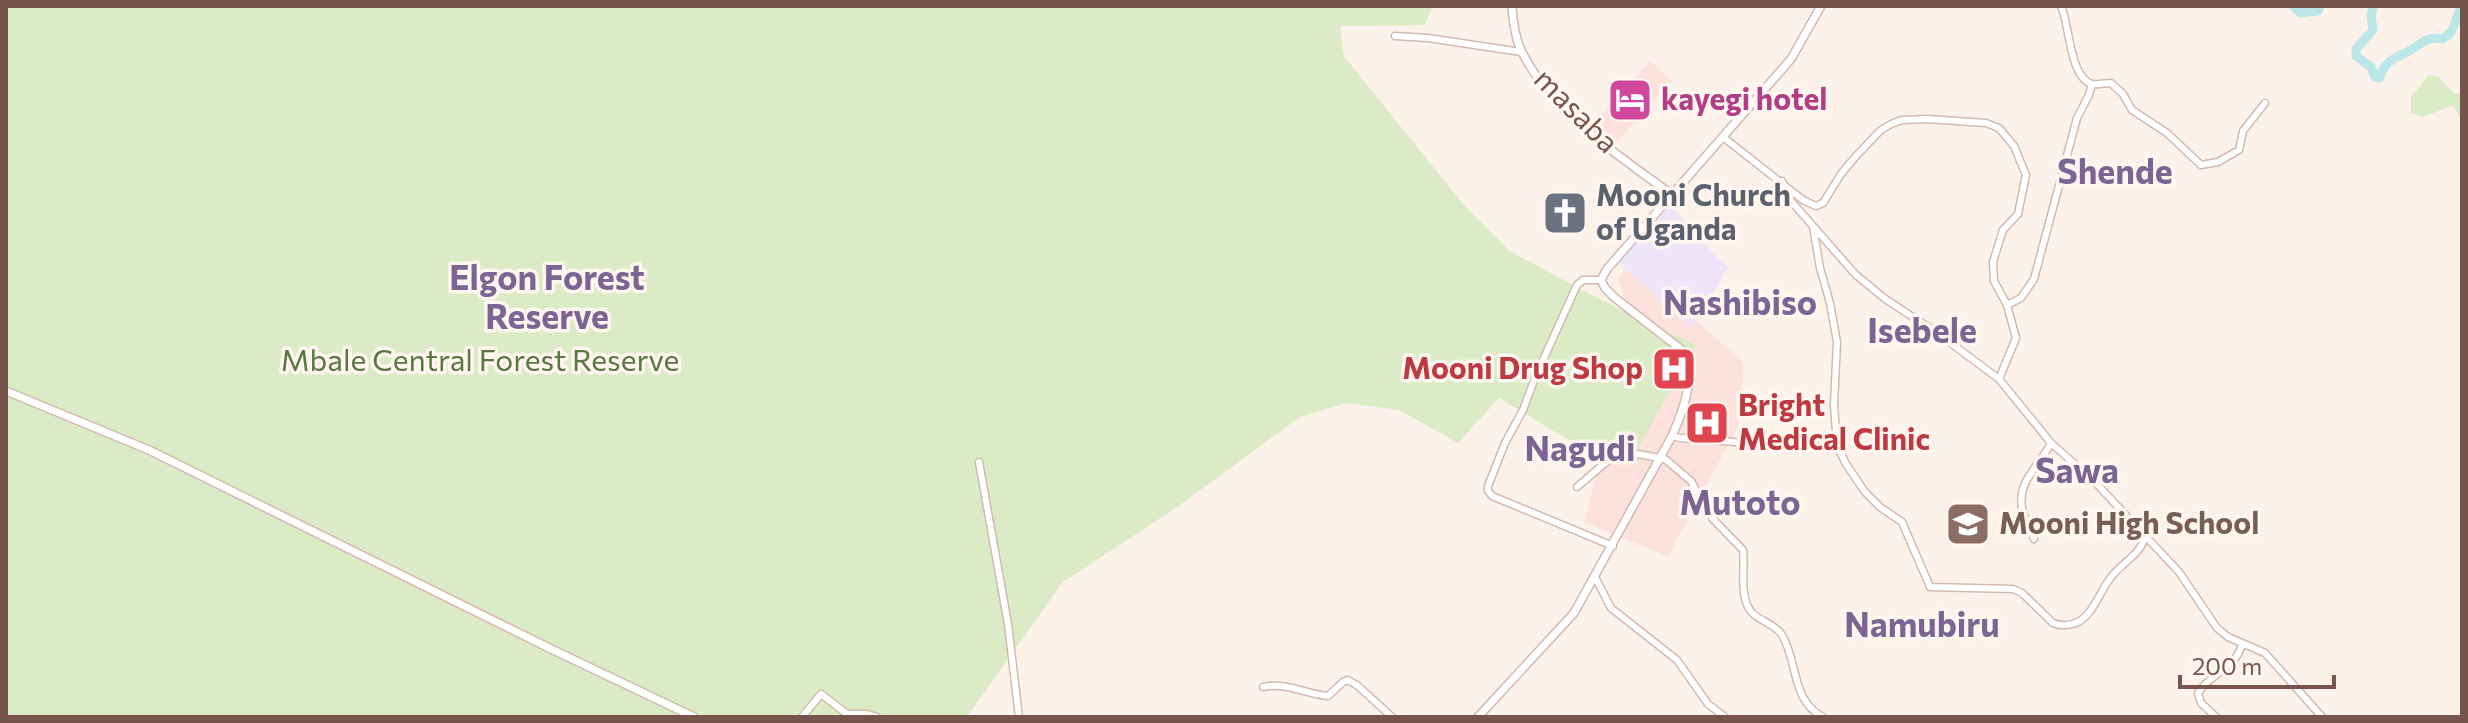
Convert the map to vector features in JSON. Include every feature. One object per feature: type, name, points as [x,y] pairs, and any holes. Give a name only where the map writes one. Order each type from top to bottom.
[{"type":"street","name":"masaba","points":[[1512,6],[1521,52],[1550,93],[1611,149],[1671,194]]},
{"type":"street","points":[[2061,6],[2077,70],[2083,78],[2092,84],[2111,83],[2123,94],[2132,110],[2167,133],[2197,163],[2204,166],[2218,162],[2239,150],[2243,131],[2265,103]]},
{"type":"street","points":[[1601,280],[1671,194],[1795,54],[1819,7]]},
{"type":"street","points":[[1395,36],[1521,52]]},
{"type":"street","points":[[2007,305],[2021,298],[2034,279],[2077,118],[2092,84]]},
{"type":"street","points":[[1723,137],[1809,204],[1816,206],[1823,203],[1849,163],[1881,130],[1891,124],[1902,120],[1927,119],[1986,123],[1999,128],[2014,146],[2026,175],[2018,214],[2003,230],[1993,262],[1994,281],[2007,305],[2016,338],[1999,379]]},
{"type":"street","points":[[1782,181],[1791,201],[1859,278],[1999,379],[2051,443],[2094,481],[2186,581],[2217,628],[2242,644],[2265,653],[2322,717]]},
{"type":"street","points":[[1813,225],[1837,342],[1834,405],[1837,445],[1865,492],[1902,522],[1928,586],[2013,589],[2022,593],[2053,623],[2075,623],[2083,618],[2112,575],[2138,552],[2145,537]]},
{"type":"street","points":[[1601,280],[1583,280],[1577,285],[1548,346],[1523,410],[1505,443],[1488,491],[1492,496],[1613,546]]},
{"type":"street","points":[[1478,717],[1551,636],[1569,621],[1672,436],[1688,387],[1690,366],[1687,354],[1615,298],[1601,280]]},
{"type":"street","points":[[6,391],[149,450],[694,717]]},
{"type":"street","points":[[1672,436],[1688,440],[1802,448],[1837,445]]},
{"type":"street","points":[[2034,539],[2022,507],[2022,492],[2025,482],[2044,459],[2051,443]]},
{"type":"street","points":[[1577,487],[1618,454],[1629,452],[1669,461],[1686,476],[1712,518],[1743,550],[1748,606],[1783,636],[1802,695],[1813,711],[1823,717]]},
{"type":"street","points":[[979,462],[1008,624],[1019,717]]},
{"type":"street","points":[[1595,577],[1611,608],[1677,660],[1708,704],[1725,717]]},
{"type":"street","points":[[2216,717],[2201,703],[2198,693],[2202,686],[2236,659],[2242,644]]},
{"type":"street","points":[[1263,687],[1275,684],[1328,696],[1348,680],[1392,717]]},
{"type":"street","points":[[802,717],[821,694],[847,714],[877,717]]},
{"type":"shaded area","name":"kayegi hotel","points":[[1650,61],[1672,81],[1613,146],[1591,126]]},
{"type":"shaded area","points":[[1671,204],[1699,239],[1728,267],[1691,327],[1619,262]]},
{"type":"shaded area","points":[[1630,262],[1744,363],[1739,425],[1668,556],[1585,523],[1608,423],[1636,331],[1618,278]]},
{"type":"green space","name":"Mbale Central Forest Reserve","points":[[6,6],[1433,6],[1425,25],[1340,26],[1344,56],[1463,204],[1510,251],[1589,294],[1696,345],[1630,463],[1572,442],[1499,398],[1458,443],[1399,410],[1346,403],[1300,417],[1177,507],[1062,583],[967,717],[6,717]]},
{"type":"green space","points":[[2429,75],[2439,77],[2455,94],[2462,93],[2462,122],[2453,105],[2423,117],[2411,113],[2411,97]]},
{"type":"waterway","points":[[2293,6],[2301,13],[2318,11],[2320,6]]},
{"type":"waterway","points":[[2374,6],[2371,14],[2373,30],[2356,49],[2356,56],[2371,67],[2375,77],[2380,78],[2384,68],[2394,59],[2427,40],[2447,36],[2462,6]]},
{"type":"place","name":"kayegi hotel","points":[[1630,100]]},
{"type":"place","name":"Mooni Church of Uganda","points":[[1565,213]]},
{"type":"place","name":"Mooni Drug Shop","points":[[1674,369]]},
{"type":"place","name":"Bright Medical Clinic","points":[[1707,423]]},
{"type":"place","name":"Mooni High School","points":[[1968,524]]},
{"type":"district","name":"Shende","points":[[2115,172]]},
{"type":"district","name":"Elgon Forest Reserve","points":[[547,298]]},
{"type":"district","name":"Nashibiso","points":[[1740,303]]},
{"type":"district","name":"Isebele","points":[[1922,331]]},
{"type":"district","name":"Nagudi","points":[[1580,449]]},
{"type":"district","name":"Sawa","points":[[2077,471]]},
{"type":"district","name":"Mutoto","points":[[1740,503]]},
{"type":"district","name":"Namubiru","points":[[1922,625]]}]
